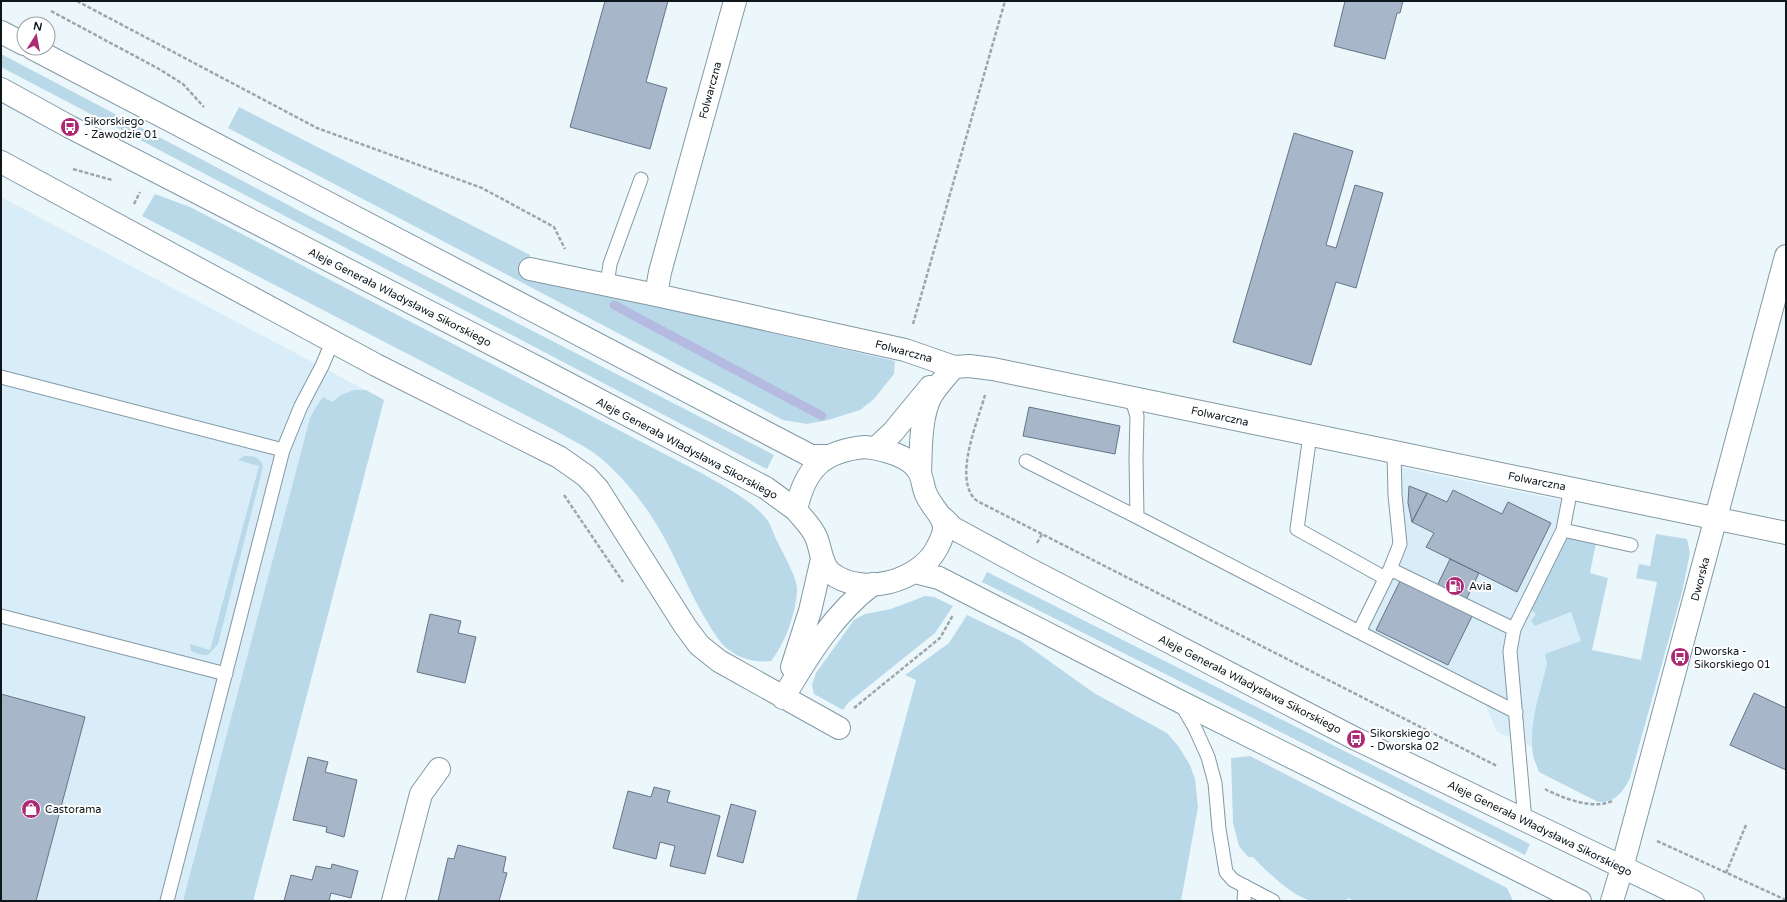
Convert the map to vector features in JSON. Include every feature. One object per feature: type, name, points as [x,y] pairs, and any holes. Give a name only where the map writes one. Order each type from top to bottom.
[{"type":"street","name":"Folwarczna","points":[[656,294],[662,265],[735,1]]},
{"type":"street","points":[[1,32],[16,40]]},
{"type":"street","points":[[47,56],[811,456],[828,456],[854,448],[876,448],[899,455],[909,461],[920,473]]},
{"type":"street","name":"Aleje Generała Władysława Sikorskiego","points":[[1,89],[70,127],[546,372],[752,481],[778,496],[796,510]]},
{"type":"street","points":[[1,162],[333,340],[376,365],[559,457],[586,476],[598,489],[685,626],[699,645],[719,661],[839,728]]},
{"type":"street","name":"Dworska","points":[[1612,901],[1638,812],[1786,256]]},
{"type":"street","name":"Folwarczna","points":[[530,269],[564,277],[656,294],[905,350],[954,366],[993,368],[1786,533]]},
{"type":"street","points":[[828,456],[808,475],[801,490],[796,510],[816,536],[822,559],[830,572],[844,580],[873,584],[889,582],[915,572],[930,559],[939,545],[944,529],[943,518],[934,510],[926,496],[920,473],[922,439],[927,408],[931,396],[954,366]]},
{"type":"street","points":[[876,448],[893,432],[936,380],[954,366]]},
{"type":"street","name":"Aleje Generała Władysława Sikorskiego","points":[[943,518],[953,528],[1025,567],[1356,739],[1693,901]]},
{"type":"street","points":[[783,698],[810,611],[822,559]]},
{"type":"street","points":[[915,572],[939,578],[1179,701],[1580,901]]},
{"type":"street","points":[[783,698],[816,645],[854,598],[873,584]]},
{"type":"street","points":[[393,901],[421,794],[439,769]]},
{"type":"lane","points":[[607,285],[610,264],[641,179]]},
{"type":"lane","points":[[168,901],[283,450],[301,406],[322,366],[333,340]]},
{"type":"lane","points":[[1,377],[283,450]]},
{"type":"lane","points":[[1131,397],[1137,416],[1137,517]]},
{"type":"lane","points":[[1310,435],[1297,529],[1388,573],[1514,629]]},
{"type":"lane","points":[[1359,632],[1388,573],[1400,544],[1395,495],[1394,452]]},
{"type":"lane","points":[[1026,461],[1516,712]]},
{"type":"lane","points":[[1526,821],[1510,651],[1514,629],[1563,530],[1571,488]]},
{"type":"lane","points":[[1563,530],[1631,545]]},
{"type":"lane","points":[[1,616],[226,674]]},
{"type":"lane","points":[[1179,701],[1195,728],[1208,757],[1215,783],[1219,829],[1226,872],[1233,880],[1273,901]]},
{"type":"lane","points":[[1244,886],[1244,901]]},
{"type":"path","points":[[77,1],[317,128],[482,188],[554,227],[567,253],[564,277]]},
{"type":"path","points":[[905,350],[1005,1]]},
{"type":"path","points":[[51,11],[159,69],[183,84],[210,110]]},
{"type":"path","points":[[66,166],[115,181]]},
{"type":"path","points":[[122,227],[142,188]]},
{"type":"path","points":[[993,368],[967,459],[966,472],[970,491],[974,498],[983,504],[1563,798],[1600,804],[1613,801],[1638,812],[1653,820],[1652,834],[1658,842],[1786,900]]},
{"type":"path","points":[[563,494],[626,586]]},
{"type":"path","points":[[1025,567],[1042,534]]},
{"type":"path","points":[[839,728],[857,704],[940,638],[965,592]]},
{"type":"path","points":[[1726,873],[1746,825]]},
{"type":"shaded area","points":[[1,54],[311,217],[774,455],[767,469],[1,67]]},
{"type":"shaded area","points":[[239,107],[530,255],[528,277],[895,361],[894,374],[874,399],[860,410],[828,420],[807,424],[783,420],[228,128]]},
{"type":"shaded area","points":[[155,194],[190,207],[705,475],[752,505],[765,517],[769,523],[792,571],[797,588],[795,607],[789,627],[781,646],[771,661],[746,659],[734,654],[724,646],[702,613],[670,548],[648,511],[623,480],[609,465],[594,453],[560,433],[142,216]]},
{"type":"shaded area","points":[[1,197],[384,400],[253,901],[1,901]]},
{"type":"shaded area","points":[[354,390],[366,390],[384,400],[253,901],[183,901],[310,418],[323,397],[332,402],[341,395]]},
{"type":"shaded area","points":[[244,456],[250,456],[258,459],[263,467],[218,644],[208,655],[202,655],[191,651],[190,644],[210,650],[259,466],[238,460]]},
{"type":"shaded area","points":[[1394,466],[1569,502],[1565,539],[1531,610],[1536,614],[1535,626],[1572,612],[1581,642],[1547,664],[1533,722],[1532,747],[1497,732],[1481,694],[1359,632],[1400,544]]},
{"type":"shaded area","points":[[1656,534],[1687,539],[1690,553],[1682,592],[1630,778],[1618,796],[1614,799],[1598,802],[1539,772],[1534,759],[1532,744],[1533,721],[1547,664],[1545,654],[1581,641],[1571,612],[1535,626],[1531,621],[1536,614],[1531,610],[1565,539],[1570,537],[1596,543],[1590,573],[1608,578],[1592,650],[1641,660],[1657,582],[1636,578],[1639,564],[1650,566]]},
{"type":"shaded area","points":[[987,572],[1530,844],[1525,855],[982,582]]},
{"type":"shaded area","points":[[925,596],[934,597],[953,606],[935,633],[849,702],[843,710],[814,694],[812,685],[816,673],[854,620],[865,614],[891,609]]},
{"type":"shaded area","points":[[967,615],[1021,641],[1094,693],[1167,733],[1179,747],[1190,765],[1195,779],[1198,807],[1181,901],[856,901],[916,680],[905,675],[949,643]]},
{"type":"shaded area","points":[[1250,756],[1507,888],[1513,901],[1354,901],[1348,898],[1346,901],[1312,901],[1297,895],[1272,876],[1253,857],[1248,857],[1239,846],[1233,823],[1231,758]]},
{"type":"building","points":[[605,1],[668,1],[646,82],[667,88],[650,149],[570,127]]},
{"type":"building","points":[[1345,1],[1403,1],[1400,13],[1397,13],[1385,59],[1334,46]]},
{"type":"building","points":[[1294,133],[1353,151],[1326,245],[1336,248],[1355,185],[1383,193],[1356,288],[1336,282],[1311,365],[1233,342]]},
{"type":"building","points":[[1029,407],[1120,426],[1115,454],[1023,436]]},
{"type":"building","points":[[1409,486],[1427,493],[1412,522],[1408,503]]},
{"type":"building","points":[[1453,490],[1502,514],[1508,502],[1551,523],[1517,592],[1426,547],[1434,533],[1412,522],[1427,493],[1447,502]]},
{"type":"building","points":[[1450,559],[1479,573],[1466,600],[1437,586]]},
{"type":"building","points":[[1405,571],[1477,606],[1448,665],[1376,630]]},
{"type":"building","points":[[430,614],[461,621],[458,633],[476,637],[465,683],[417,672]]},
{"type":"building","points":[[1754,693],[1786,708],[1786,770],[1730,745]]},
{"type":"building","name":"Castorama","points":[[1,694],[85,717],[36,901],[1,901]]},
{"type":"building","points":[[308,757],[328,762],[325,772],[357,780],[344,837],[326,832],[327,827],[293,820]]},
{"type":"building","points":[[654,787],[670,791],[667,802],[720,816],[705,874],[670,866],[675,846],[660,842],[656,859],[613,848],[628,791],[651,797]]},
{"type":"building","points":[[731,804],[756,811],[743,863],[717,856]]},
{"type":"building","points":[[458,845],[506,857],[503,872],[507,873],[499,901],[438,901],[448,858],[454,859]]},
{"type":"building","points":[[332,864],[358,871],[351,898],[331,893],[329,901],[284,901],[291,875],[312,880],[316,866],[331,869]]},
{"type":"waterway","points":[[614,305],[822,416]]},
{"type":"place","name":"Sikorskiego - Zawodzie 01","points":[[70,127]]},
{"type":"place","name":"Avia","points":[[1455,586]]},
{"type":"place","name":"Dworska - Sikorskiego 01","points":[[1680,657]]},
{"type":"place","name":"Sikorskiego - Dworska 02","points":[[1356,739]]},
{"type":"place","name":"Castorama","points":[[31,809]]}]
